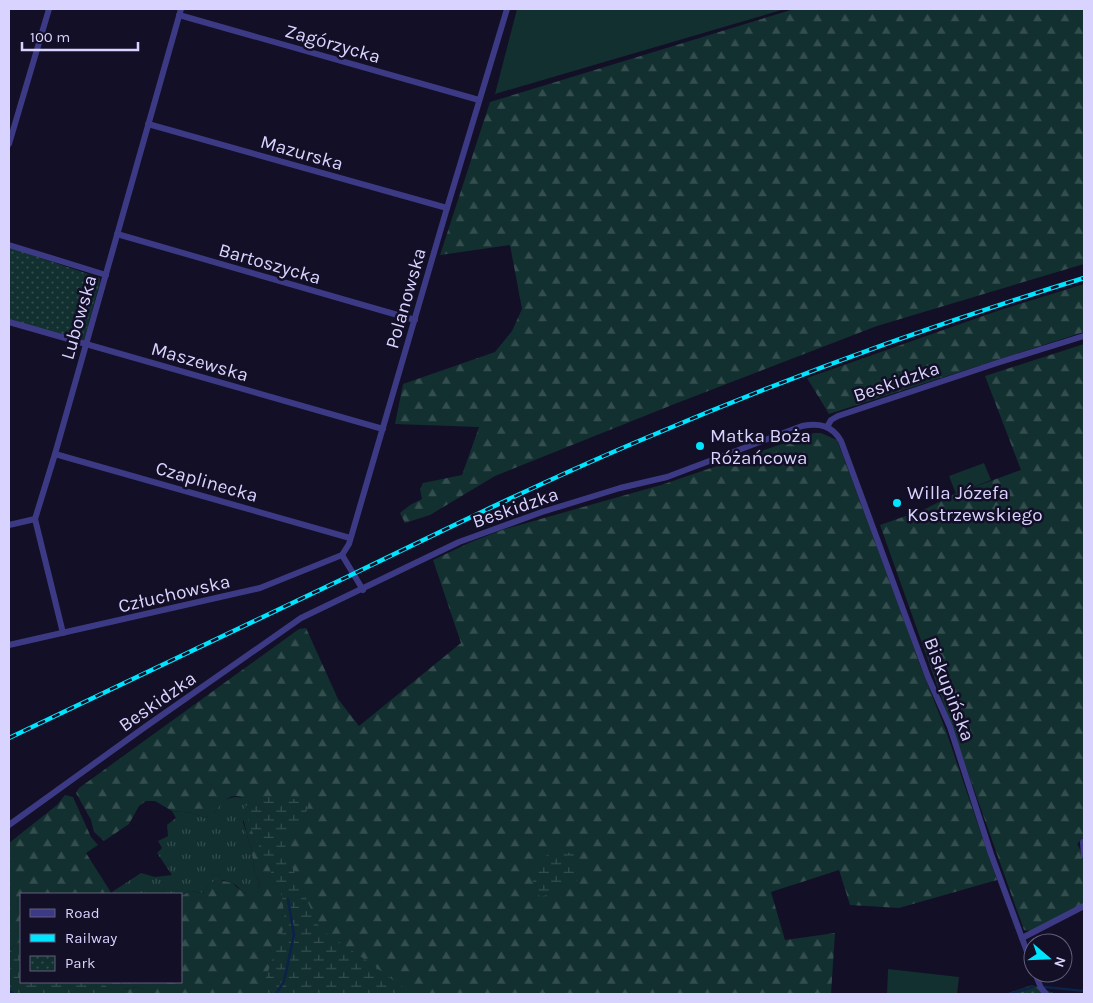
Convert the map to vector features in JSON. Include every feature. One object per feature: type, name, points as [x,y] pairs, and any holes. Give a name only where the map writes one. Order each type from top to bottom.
[{"type":"street","points":[[9,144],[49,9]]},
{"type":"street","name":"Polanowska","points":[[342,555],[350,538],[383,429],[507,9]]},
{"type":"street","name":"Zagórzycka","points":[[180,12],[479,100]]},
{"type":"street","name":"Lubowska","points":[[35,519],[180,12]]},
{"type":"street","name":"Mazurska","points":[[148,124],[447,208]]},
{"type":"street","name":"Bartoszycka","points":[[117,234],[414,320]]},
{"type":"street","points":[[9,245],[106,275]]},
{"type":"street","name":"Maszewska","points":[[9,322],[383,429]]},
{"type":"street","name":"Beskidzka","points":[[9,825],[293,623],[459,542],[519,520],[620,488],[667,477],[802,426],[816,424],[827,427],[831,420],[838,416],[996,363],[1084,336]]},
{"type":"street","name":"Biskupińska","points":[[827,427],[842,441],[928,677],[950,727],[991,854],[1022,938]]},
{"type":"street","name":"Czaplinecka","points":[[55,454],[350,538]]},
{"type":"street","points":[[9,525],[35,519],[63,633]]},
{"type":"street","points":[[342,555],[363,590]]},
{"type":"street","name":"Człuchowska","points":[[9,645],[260,588],[342,555]]},
{"type":"street","points":[[1083,842],[1084,855]]},
{"type":"street","points":[[1022,938],[1084,906]]},
{"type":"street","points":[[1039,983],[1046,994]]},
{"type":"green space","points":[[517,9],[785,9],[495,94]]},
{"type":"green space","points":[[794,9],[1084,9],[1084,264],[877,326],[495,476],[430,515],[405,523],[400,513],[422,499],[420,489],[423,483],[462,475],[479,427],[395,424],[403,384],[495,352],[512,331],[522,309],[510,245],[440,255],[490,102]]},
{"type":"green space","points":[[9,247],[100,278],[84,340],[70,338],[9,319]]},
{"type":"green space","points":[[1084,284],[1084,332],[829,414],[807,378],[1000,310]]},
{"type":"green space","points":[[1084,344],[1084,837],[1077,844],[1084,864],[1084,904],[1030,931],[1024,930],[880,525],[923,510],[955,494],[1021,470],[985,376]]},
{"type":"green space","points":[[814,433],[821,433],[837,440],[946,731],[997,880],[899,908],[850,905],[839,870],[771,892],[785,940],[835,933],[831,994],[111,994],[104,983],[120,983],[124,989],[138,987],[148,989],[148,983],[182,983],[182,896],[191,891],[203,893],[216,879],[232,883],[244,893],[258,889],[260,884],[255,874],[242,812],[249,802],[236,796],[231,797],[226,799],[210,817],[205,818],[193,813],[172,811],[155,801],[146,801],[139,806],[129,824],[104,841],[94,832],[91,820],[76,793],[79,788],[299,629],[306,628],[338,699],[359,726],[461,643],[433,560],[471,542],[505,529],[661,485]]},
{"type":"green space","points":[[984,463],[991,480],[956,494],[949,476]]},
{"type":"green space","points":[[65,795],[73,797],[91,837],[98,845],[86,853],[111,893],[20,893],[20,942],[9,950],[9,843],[57,805]]},
{"type":"green space","points":[[255,796],[289,798],[309,802],[305,816],[286,838],[285,852],[320,929],[412,994],[260,994],[285,924],[282,896],[249,825],[247,810]]},
{"type":"green space","points":[[230,798],[245,798],[249,802],[243,822],[251,848],[255,874],[260,884],[258,890],[244,893],[236,885],[223,880],[207,887],[203,893],[191,891],[182,896],[182,893],[112,893],[141,873],[155,877],[172,875],[157,853],[162,848],[158,841],[168,836],[167,825],[176,818],[172,811],[193,813],[205,818],[210,817],[223,802]]},
{"type":"green space","points":[[558,850],[574,854],[578,880],[558,886],[540,897],[533,882],[532,870],[543,857]]},
{"type":"green space","points":[[20,942],[20,983],[104,983],[112,994],[9,994],[9,950]]},
{"type":"green space","points":[[888,969],[959,977],[957,994],[887,994]]},
{"type":"green space","points":[[120,983],[148,983],[148,989],[138,987],[123,989]]},
{"type":"green space","points":[[1032,985],[1056,994],[1005,994]]},
{"type":"waterway","points":[[276,994],[284,981],[294,935],[288,899]]},
{"type":"waterway","points":[[1010,994],[1033,987]]},
{"type":"waterway","points":[[1045,987],[1084,991]]},
{"type":"waterway","points":[[9,990],[13,994]]},
{"type":"railway","points":[[9,738],[500,503],[615,451],[759,391],[867,351],[975,313],[1084,278]]},
{"type":"place","name":"Matka Boża Różańcowa","points":[[700,446]]},
{"type":"place","name":"Willa Józefa Kostrzewskiego","points":[[897,503]]}]
